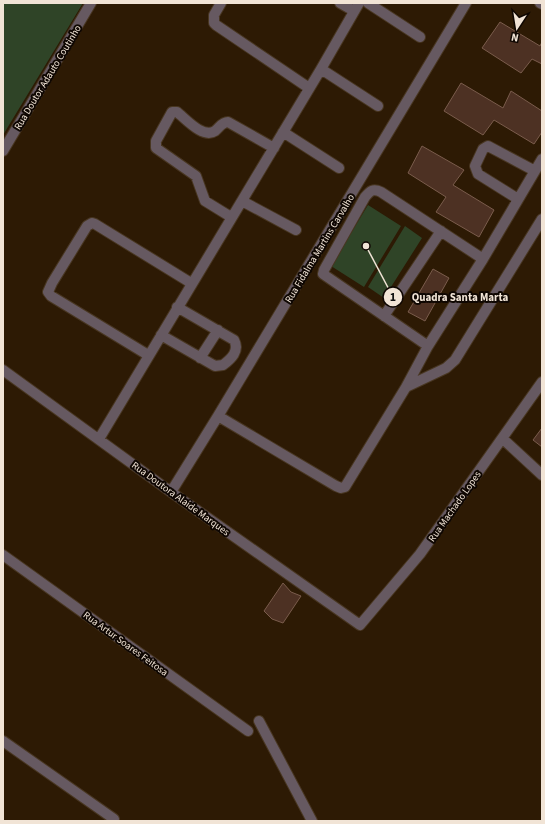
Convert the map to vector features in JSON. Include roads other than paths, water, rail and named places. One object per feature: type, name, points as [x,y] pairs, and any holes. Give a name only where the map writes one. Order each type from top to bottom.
[{"type":"street","name":"Rua Doutor Adauto Coutinho","points":[[3,151],[91,3]]},
{"type":"street","points":[[221,3],[214,15],[214,23],[309,88]]},
{"type":"street","points":[[98,439],[274,148],[356,7],[340,3]]},
{"type":"street","points":[[368,3],[420,37]]},
{"type":"street","name":"Rua Fidalma Martins Carvalho","points":[[171,492],[466,3]]},
{"type":"street","points":[[321,69],[378,106]]},
{"type":"street","points":[[231,217],[205,201],[196,176],[156,148],[156,141],[172,112],[177,112],[204,132],[214,132],[224,122],[228,122],[274,148]]},
{"type":"street","points":[[282,132],[339,168]]},
{"type":"street","points":[[518,199],[478,174],[475,166],[483,149],[488,146],[535,171]]},
{"type":"street","points":[[218,416],[336,486],[341,488],[346,486],[406,387],[428,346],[542,159]]},
{"type":"street","points":[[428,346],[323,274],[365,197],[370,191],[376,190],[482,259]]},
{"type":"street","points":[[242,201],[296,230]]},
{"type":"street","points":[[406,387],[446,368],[455,360],[542,219]]},
{"type":"street","points":[[148,355],[51,296],[48,292],[52,283],[88,226],[92,223],[191,283]]},
{"type":"street","points":[[384,316],[441,232]]},
{"type":"street","points":[[161,335],[215,366],[220,366],[228,362],[234,355],[236,347],[234,340],[177,307]]},
{"type":"street","points":[[200,358],[218,330]]},
{"type":"street","name":"Rua Doutora Alaide Marques","points":[[3,370],[171,492],[360,625]]},
{"type":"street","name":"Rua Machado Lopes","points":[[360,625],[420,554],[542,382]]},
{"type":"street","points":[[503,439],[542,475]]},
{"type":"street","name":"Rua Artur Soares Feitosa","points":[[3,555],[248,730]]},
{"type":"street","points":[[259,721],[312,821]]},
{"type":"street","points":[[3,741],[114,819]]},
{"type":"place","name":"Quadra Santa Marta","points":[[366,246]]}]
